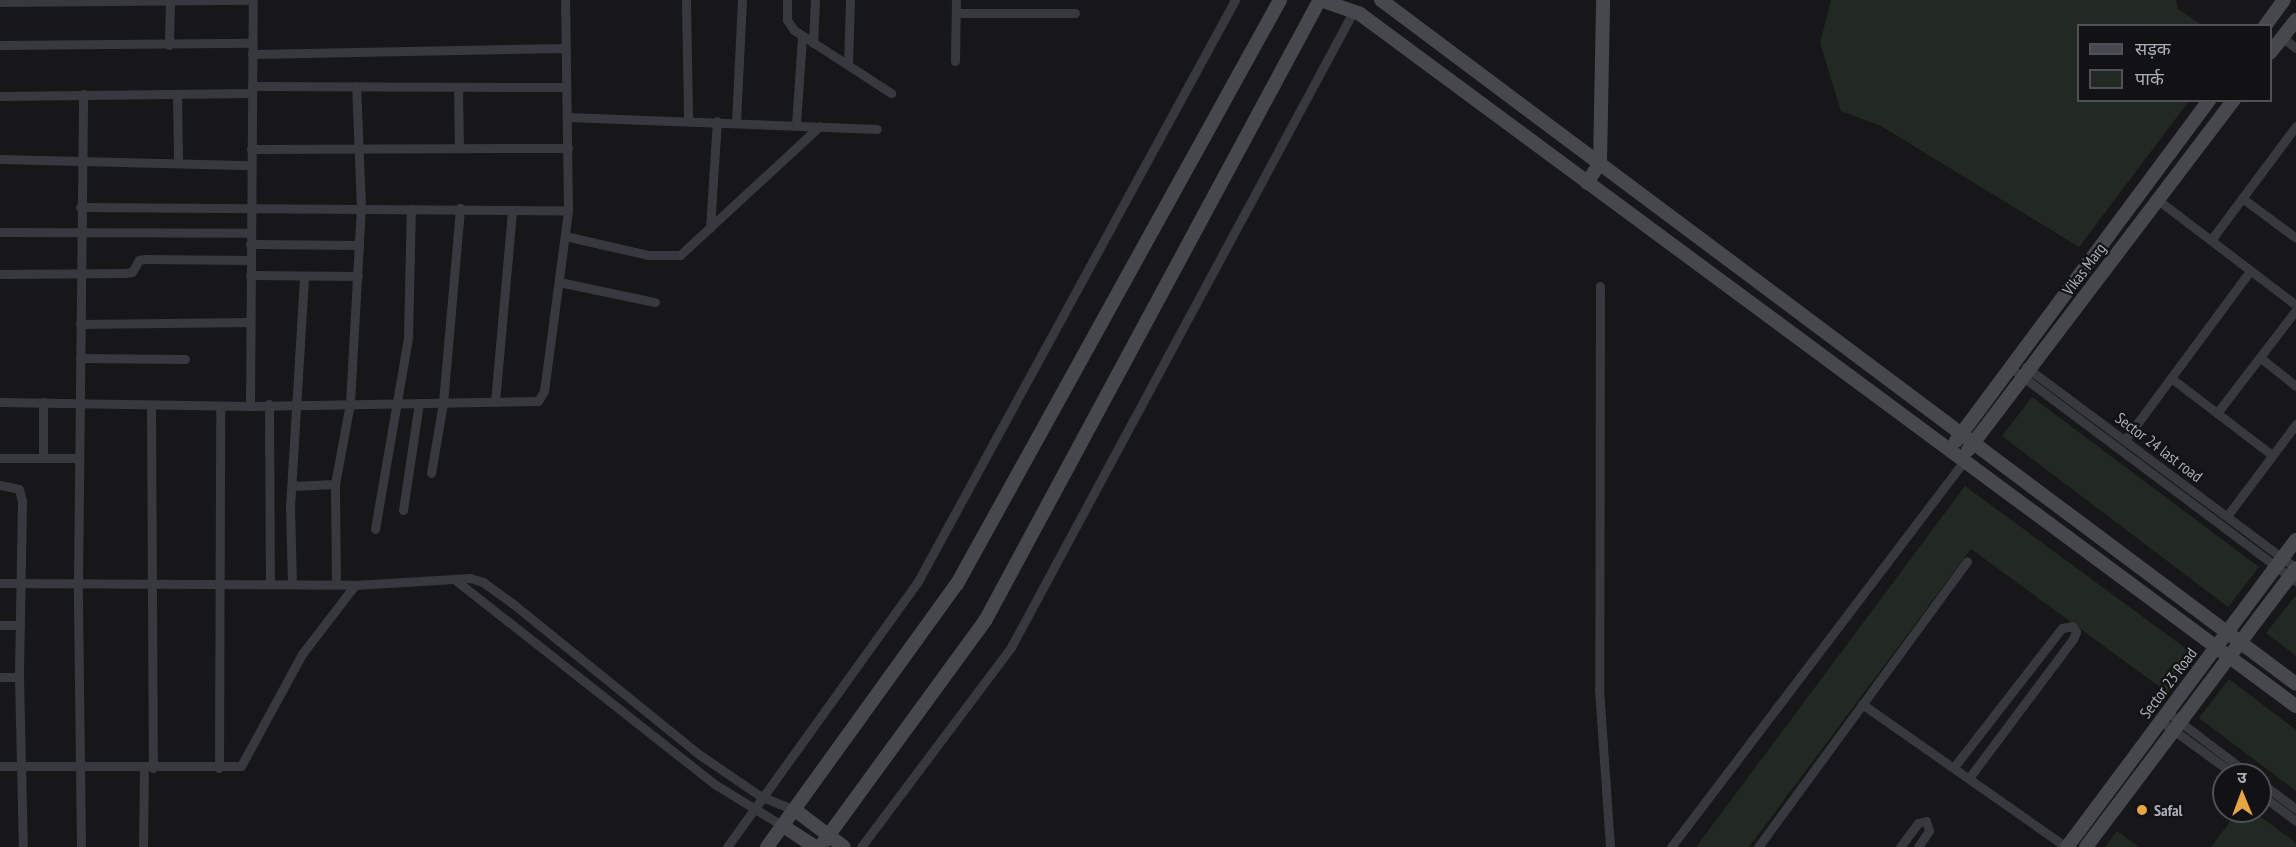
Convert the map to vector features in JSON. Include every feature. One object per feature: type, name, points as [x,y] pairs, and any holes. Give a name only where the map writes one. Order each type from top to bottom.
[{"type":"street","points":[[0,2],[252,0],[250,406]]},
{"type":"street","points":[[0,402],[220,406],[299,403],[531,403],[543,396],[568,210],[565,0]]},
{"type":"street","points":[[686,0],[688,120]]},
{"type":"street","points":[[736,122],[742,0]]},
{"type":"street","points":[[786,0],[787,20],[802,36],[891,93]]},
{"type":"street","points":[[813,43],[815,0]]},
{"type":"street","points":[[848,65],[850,0]]},
{"type":"street","points":[[956,0],[956,60]]},
{"type":"street","points":[[727,847],[760,796],[917,583],[1235,0]]},
{"type":"street","points":[[767,847],[957,584],[1280,0]]},
{"type":"street","points":[[861,847],[1011,647],[1353,12],[1362,0]]},
{"type":"street","points":[[1381,0],[2296,684]]},
{"type":"street","points":[[1587,183],[1600,163],[1604,0]]},
{"type":"street","points":[[2266,24],[2284,0]]},
{"type":"street","points":[[169,45],[170,1]]},
{"type":"street","points":[[820,847],[985,621],[1318,1],[1353,12],[2296,706]]},
{"type":"street","points":[[956,14],[1075,13]]},
{"type":"street","points":[[2272,52],[2296,20]]},
{"type":"street","points":[[796,125],[802,36]]},
{"type":"street","points":[[2283,38],[2296,48]]},
{"type":"street","points":[[0,45],[252,43]]},
{"type":"street","points":[[252,54],[566,48]]},
{"type":"street","points":[[0,96],[177,94],[356,86],[566,87]]},
{"type":"street","points":[[336,584],[335,484],[350,403],[361,208],[356,86]]},
{"type":"street","points":[[458,87],[459,148]]},
{"type":"street","points":[[81,847],[78,583],[80,207],[83,94]]},
{"type":"street","points":[[177,94],[178,161]]},
{"type":"street","name":"Vikas Marg","points":[[1949,450],[2208,102]]},
{"type":"street","name":"Vikas Marg","points":[[1963,460],[1973,443],[2232,102]]},
{"type":"street","points":[[567,117],[717,121],[877,129]]},
{"type":"street","points":[[711,228],[717,121]]},
{"type":"street","points":[[565,236],[621,250],[669,256],[686,252],[820,126]]},
{"type":"street","points":[[2212,237],[2296,126]]},
{"type":"street","points":[[251,148],[568,148]]},
{"type":"street","points":[[0,159],[178,161],[251,165]]},
{"type":"street","points":[[2242,198],[2296,238]]},
{"type":"street","points":[[2158,200],[2212,237],[2250,271],[2296,305]]},
{"type":"street","points":[[80,207],[568,210]]},
{"type":"street","points":[[431,473],[443,403],[460,208]]},
{"type":"street","points":[[375,530],[394,404],[409,325],[411,209]]},
{"type":"street","points":[[495,402],[512,210]]},
{"type":"street","points":[[0,232],[250,233]]},
{"type":"street","points":[[250,244],[359,245]]},
{"type":"street","points":[[0,274],[132,272],[139,260],[145,259],[250,260]]},
{"type":"street","points":[[2125,440],[2250,271]]},
{"type":"street","points":[[250,275],[304,278],[358,276]]},
{"type":"street","points":[[292,585],[292,486],[299,403],[304,278]]},
{"type":"street","points":[[560,282],[655,302]]},
{"type":"street","points":[[1600,286],[1599,689],[1610,847]]},
{"type":"street","points":[[2217,413],[2262,359],[2296,310]]},
{"type":"street","points":[[80,324],[250,322]]},
{"type":"street","points":[[80,358],[185,359]]},
{"type":"street","points":[[2262,359],[2296,386]]},
{"type":"street","name":"Sector 24 last road","points":[[2014,364],[2279,562]]},
{"type":"street","name":"Sector 24 last road","points":[[2026,373],[2125,440],[2227,516],[2279,562]]},
{"type":"street","points":[[2171,378],[2271,455]]},
{"type":"street","points":[[43,402],[43,458]]},
{"type":"street","points":[[403,510],[419,403]]},
{"type":"street","points":[[269,404],[270,584]]},
{"type":"street","points":[[143,847],[148,767],[152,584],[151,405]]},
{"type":"street","points":[[219,768],[222,584],[220,406]]},
{"type":"street","points":[[2227,516],[2296,423]]},
{"type":"street","points":[[0,458],[79,458]]},
{"type":"street","points":[[1671,847],[1963,460]]},
{"type":"street","points":[[292,486],[335,484]]},
{"type":"street","points":[[0,486],[14,487],[22,496],[20,677],[23,847]]},
{"type":"street","name":"Sector 23 Road","points":[[2066,847],[2296,540]]},
{"type":"street","points":[[1758,847],[1967,561]]},
{"type":"street","points":[[2279,562],[2295,572]]},
{"type":"street","name":"Sector 23 Road","points":[[2086,847],[2295,572]]},
{"type":"street","points":[[454,579],[707,778],[815,847]]},
{"type":"street","points":[[0,583],[355,585],[454,579],[483,582],[700,755],[760,796],[795,810],[844,847]]},
{"type":"street","points":[[0,766],[219,768],[241,766],[302,654],[355,585]]},
{"type":"street","points":[[0,625],[20,625]]},
{"type":"street","points":[[1954,767],[2062,628],[2072,626],[2076,632],[2073,639],[1969,778]]},
{"type":"street","points":[[0,677],[20,677]]},
{"type":"street","points":[[1862,704],[2066,847]]},
{"type":"street","points":[[2164,717],[2232,763]]},
{"type":"street","points":[[2178,726],[2221,763]]},
{"type":"street","points":[[2272,791],[2296,809]]},
{"type":"street","points":[[2272,803],[2296,821]]},
{"type":"street","points":[[1900,847],[1918,824],[1926,821],[1929,831],[1918,847]]},
{"type":"green space","points":[[1831,0],[2176,0],[2178,9],[2200,24],[2077,24],[2077,102],[2188,102],[2079,247],[1881,126],[1841,111],[1820,43]]},
{"type":"green space","points":[[2032,397],[2259,567],[2228,607],[2002,436]]},
{"type":"green space","points":[[1965,486],[2196,656],[2168,693],[1971,549],[1749,847],[1696,847]]},
{"type":"green space","points":[[2296,595],[2296,656],[2266,633]]},
{"type":"green space","points":[[2229,679],[2296,730],[2296,791],[2272,773],[2272,763],[2259,763],[2199,718]]},
{"type":"green space","points":[[2229,823],[2269,823],[2296,843],[2296,847],[2211,847]]},
{"type":"green space","points":[[2117,831],[2139,847],[2105,847]]},
{"type":"place","name":"Safal","points":[[2142,810]]}]
